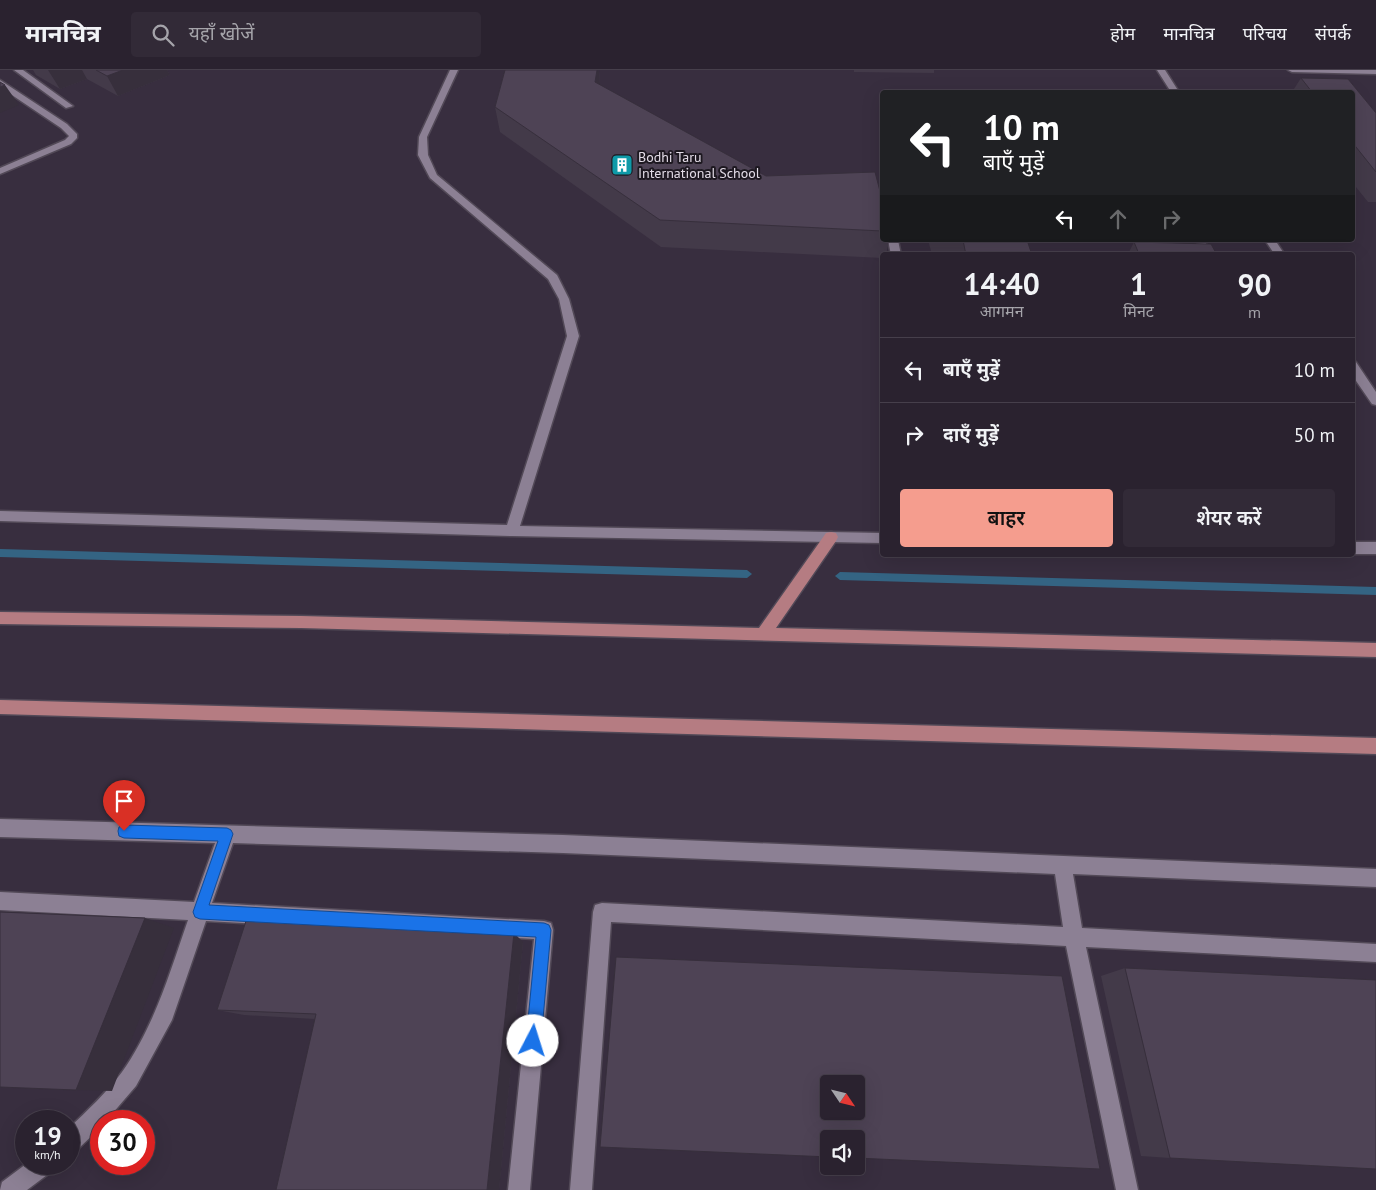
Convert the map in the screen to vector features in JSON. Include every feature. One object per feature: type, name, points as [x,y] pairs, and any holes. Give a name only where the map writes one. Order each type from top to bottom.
[{"type":"main road","points":[[764,634],[831,537]]},
{"type":"main road","points":[[0,618],[301,622],[1376,650]]},
{"type":"main road","points":[[0,707],[1376,746]]},
{"type":"street","points":[[18,70],[68,106]]},
{"type":"street","points":[[454,70],[423,137],[423,155],[433,176],[553,277],[564,299],[573,336],[512,532]]},
{"type":"street","points":[[1161,70],[1174,90]]},
{"type":"street","points":[[1292,70],[1376,72]]},
{"type":"street","points":[[0,82],[64,126],[74,136],[68,142],[0,171]]},
{"type":"street","points":[[1355,370],[1376,401]]},
{"type":"street","points":[[0,516],[512,532],[880,538]]},
{"type":"street","points":[[1355,548],[1376,548]]},
{"type":"street","points":[[0,828],[563,844],[1376,878]]},
{"type":"street","points":[[80,1132],[94,1119],[129,1079],[165,1012],[227,834]]},
{"type":"street","points":[[1063,865],[1074,937],[1127,1190]]},
{"type":"street","points":[[0,902],[544,930],[520,1190]]},
{"type":"street","points":[[581,1190],[602,912],[1376,954]]},
{"type":"street","points":[[10,1190],[29,1175]]},
{"type":"building","points":[[96,70],[123,70],[107,76]]},
{"type":"building","name":"Bodhi Taru International School","points":[[505,70],[597,70],[595,82],[766,176],[875,172],[880,191],[880,231],[660,220],[495,107]]},
{"type":"building","points":[[1301,78],[1348,79],[1376,113],[1376,172],[1355,146],[1355,90],[1310,90]]},
{"type":"building","points":[[963,242],[1028,242],[1031,252],[965,252]]},
{"type":"building","points":[[1134,242],[1211,244],[1215,252],[1138,252]]},
{"type":"building","points":[[0,912],[145,918],[76,1090],[0,1087]]},
{"type":"building","points":[[246,921],[514,933],[487,1190],[276,1190],[316,1014],[217,1010]]},
{"type":"building","points":[[616,957],[1062,976],[1100,1169],[865,1158],[865,1130],[820,1130],[820,1157],[600,1147]]},
{"type":"building","points":[[1125,968],[1376,980],[1376,1169],[1170,1158]]},
{"type":"waterway","points":[[0,553],[747,574]]},
{"type":"waterway","points":[[840,576],[1376,591]]},
{"type":"place","name":"Bodhi Taru International School","points":[[622,165]]},
{"type":"route","points":[[124,831],[227,834],[200,912],[544,930],[533,1041]]}]
